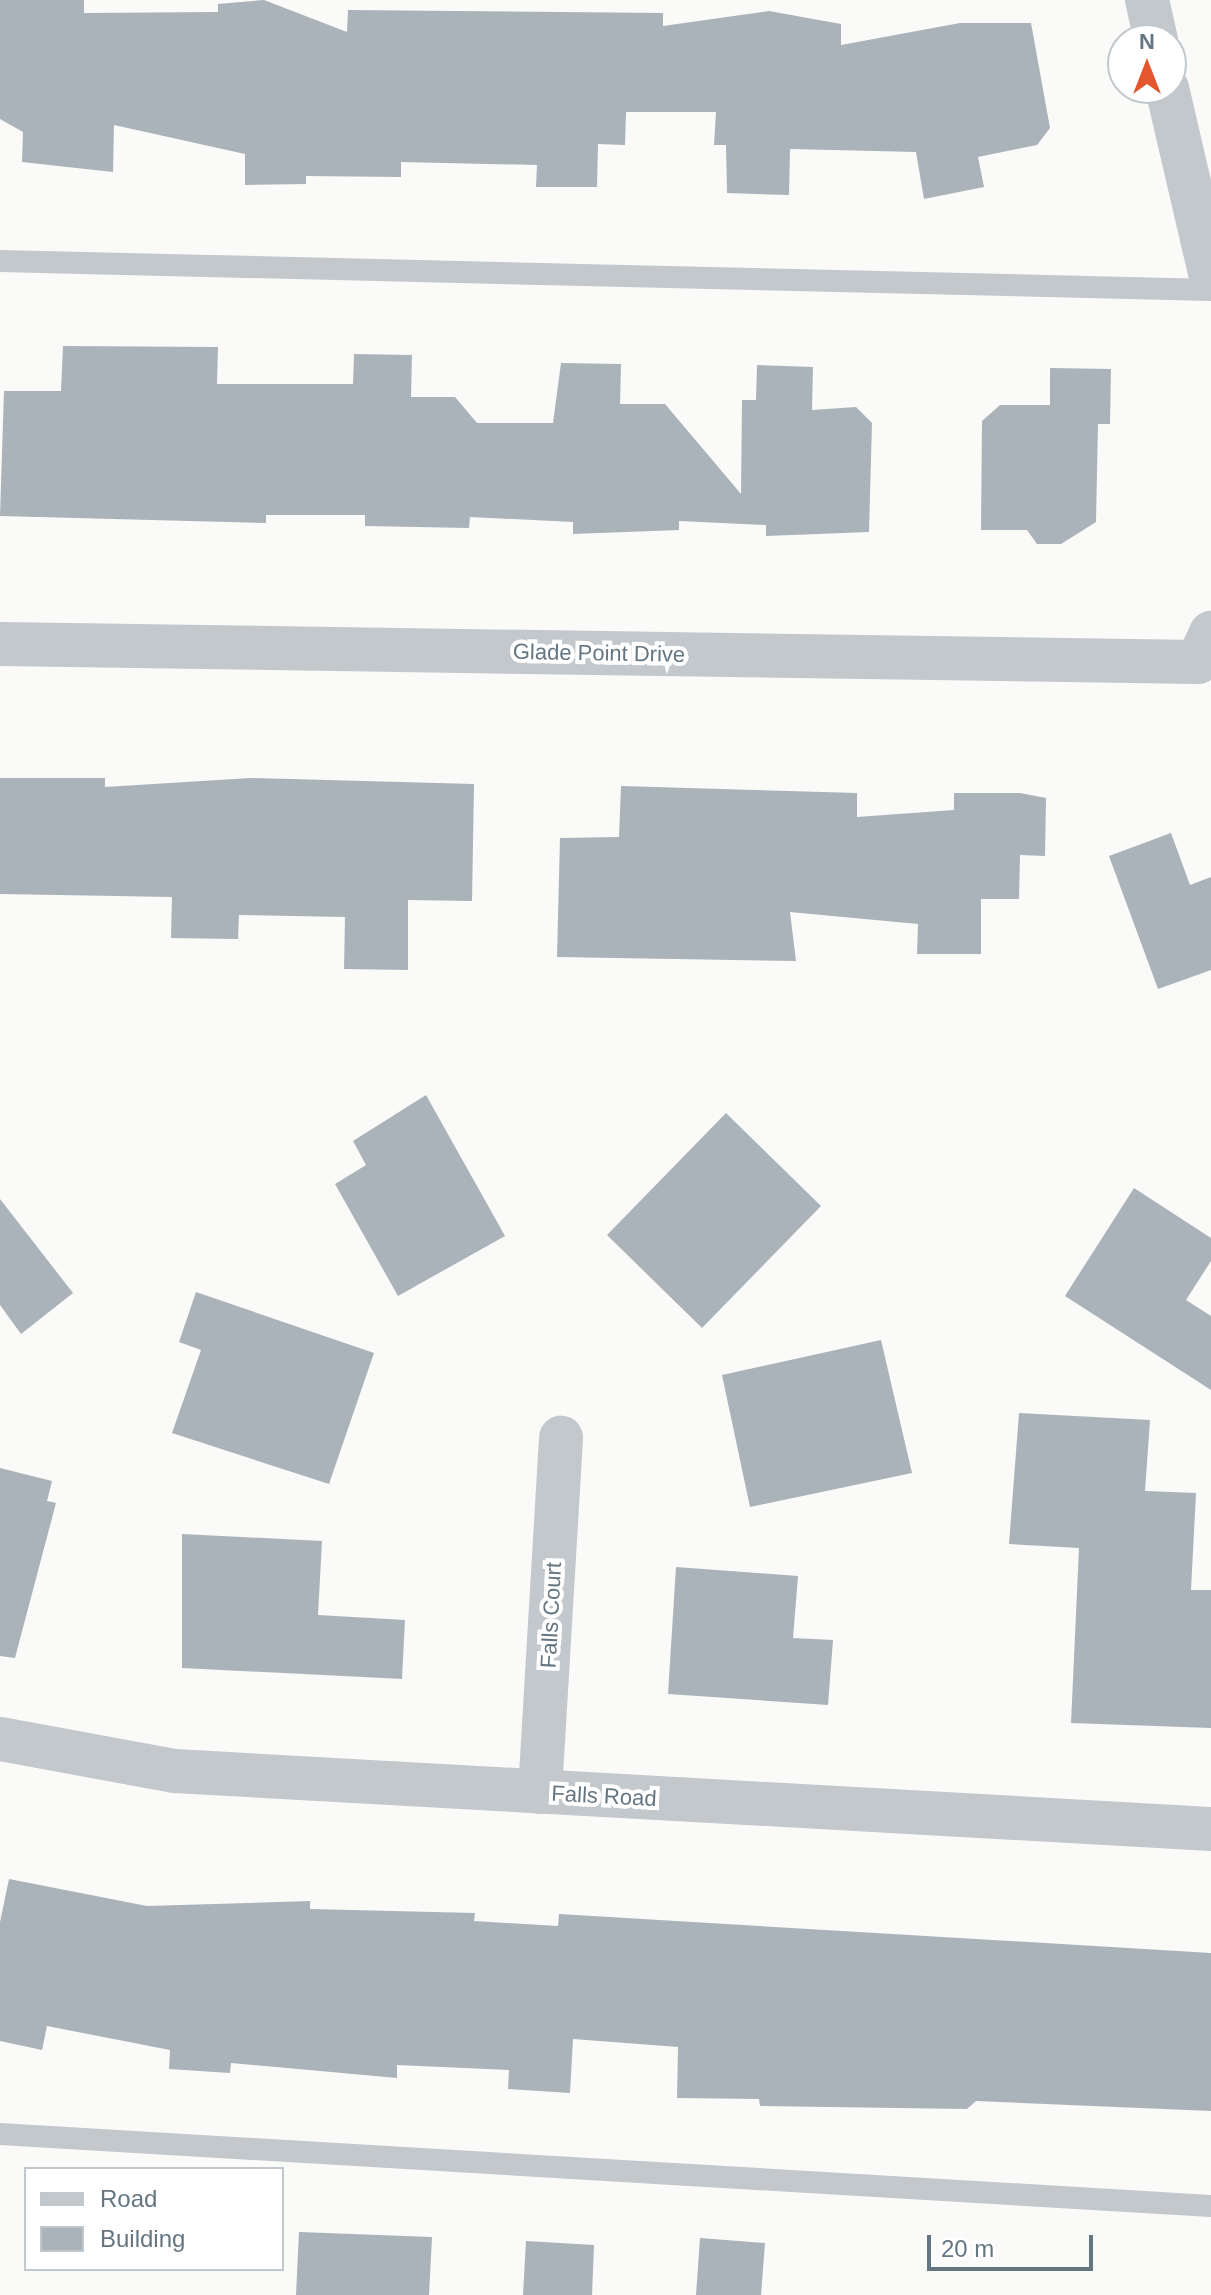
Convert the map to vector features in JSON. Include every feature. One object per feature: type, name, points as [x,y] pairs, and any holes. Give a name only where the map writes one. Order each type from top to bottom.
[{"type":"street","points":[[1147,0],[1152,24]]},
{"type":"street","points":[[1171,104],[1211,277]]},
{"type":"street","name":"Glade Point Drive","points":[[0,644],[1205,647]]},
{"type":"street","name":"Falls Court","points":[[540,1792],[561,1438]]},
{"type":"street","name":"Falls Road","points":[[0,1739],[175,1771],[1211,1829]]},
{"type":"lane","points":[[0,261],[1211,290]]},
{"type":"lane","points":[[0,2134],[1211,2206]]},
{"type":"building","points":[[0,0],[84,0],[84,13],[218,12],[218,4],[264,0],[347,32],[348,10],[663,13],[663,26],[769,11],[841,24],[841,45],[960,23],[1031,23],[1050,128],[1037,145],[978,157],[984,187],[924,199],[916,152],[790,149],[789,195],[727,193],[726,145],[714,145],[716,112],[626,112],[625,145],[598,144],[597,187],[536,187],[537,165],[401,162],[401,177],[306,176],[306,184],[245,185],[245,154],[114,125],[113,172],[22,162],[23,132],[0,119]]},
{"type":"building","points":[[63,346],[218,347],[217,384],[353,384],[354,354],[412,355],[411,397],[455,397],[477,423],[553,423],[561,363],[621,364],[620,404],[665,404],[741,494],[742,400],[756,400],[757,365],[813,367],[812,410],[856,407],[872,423],[869,532],[766,536],[766,525],[679,521],[679,530],[573,534],[573,522],[470,517],[469,528],[365,526],[365,515],[266,515],[266,523],[0,516],[4,391],[61,391]]},
{"type":"building","points":[[1050,368],[1111,369],[1110,424],[1098,424],[1096,522],[1061,544],[1037,544],[1027,530],[981,530],[982,421],[1000,405],[1050,405]]},
{"type":"building","points":[[0,778],[105,778],[105,787],[250,778],[474,784],[472,901],[408,900],[408,970],[344,969],[345,917],[239,915],[238,939],[171,938],[172,897],[0,894]]},
{"type":"building","points":[[621,786],[857,793],[857,817],[954,810],[954,793],[1020,793],[1046,798],[1045,856],[1020,855],[1019,899],[981,899],[981,954],[917,954],[918,924],[790,912],[796,961],[557,957],[560,838],[619,837]]},
{"type":"building","points":[[1171,833],[1190,885],[1211,877],[1211,970],[1158,989],[1109,856]]},
{"type":"building","points":[[426,1095],[505,1236],[398,1296],[335,1184],[366,1165],[353,1141]]},
{"type":"building","points":[[726,1113],[821,1206],[702,1328],[607,1235]]},
{"type":"building","points":[[1134,1188],[1211,1238],[1211,1261],[1186,1300],[1211,1316],[1211,1390],[1065,1296]]},
{"type":"building","points":[[0,1199],[73,1293],[21,1334],[0,1305]]},
{"type":"building","points":[[196,1292],[374,1353],[329,1484],[172,1433],[201,1350],[179,1342]]},
{"type":"building","points":[[881,1340],[912,1473],[750,1507],[722,1375]]},
{"type":"building","points":[[1019,1413],[1150,1420],[1145,1491],[1196,1493],[1191,1590],[1211,1590],[1211,1728],[1071,1723],[1079,1548],[1009,1544]]},
{"type":"building","points":[[0,1468],[52,1481],[47,1501],[56,1503],[15,1658],[0,1656]]},
{"type":"building","points":[[182,1534],[322,1541],[318,1615],[405,1620],[402,1679],[182,1668]]},
{"type":"building","points":[[676,1567],[798,1576],[793,1638],[833,1640],[828,1705],[668,1694]]},
{"type":"building","points":[[9,1879],[147,1906],[310,1901],[310,1909],[475,1913],[474,1921],[558,1926],[559,1914],[1211,1953],[1211,2111],[976,2101],[967,2109],[760,2106],[759,2099],[677,2098],[678,2047],[573,2039],[570,2093],[508,2089],[509,2070],[397,2065],[397,2078],[231,2063],[230,2073],[169,2069],[170,2050],[47,2026],[42,2050],[0,2041],[0,1922]]},
{"type":"building","points":[[299,2232],[432,2237],[429,2295],[296,2295]]},
{"type":"building","points":[[700,2238],[765,2243],[761,2295],[696,2295]]},
{"type":"building","points":[[526,2241],[594,2245],[592,2295],[523,2295]]}]
